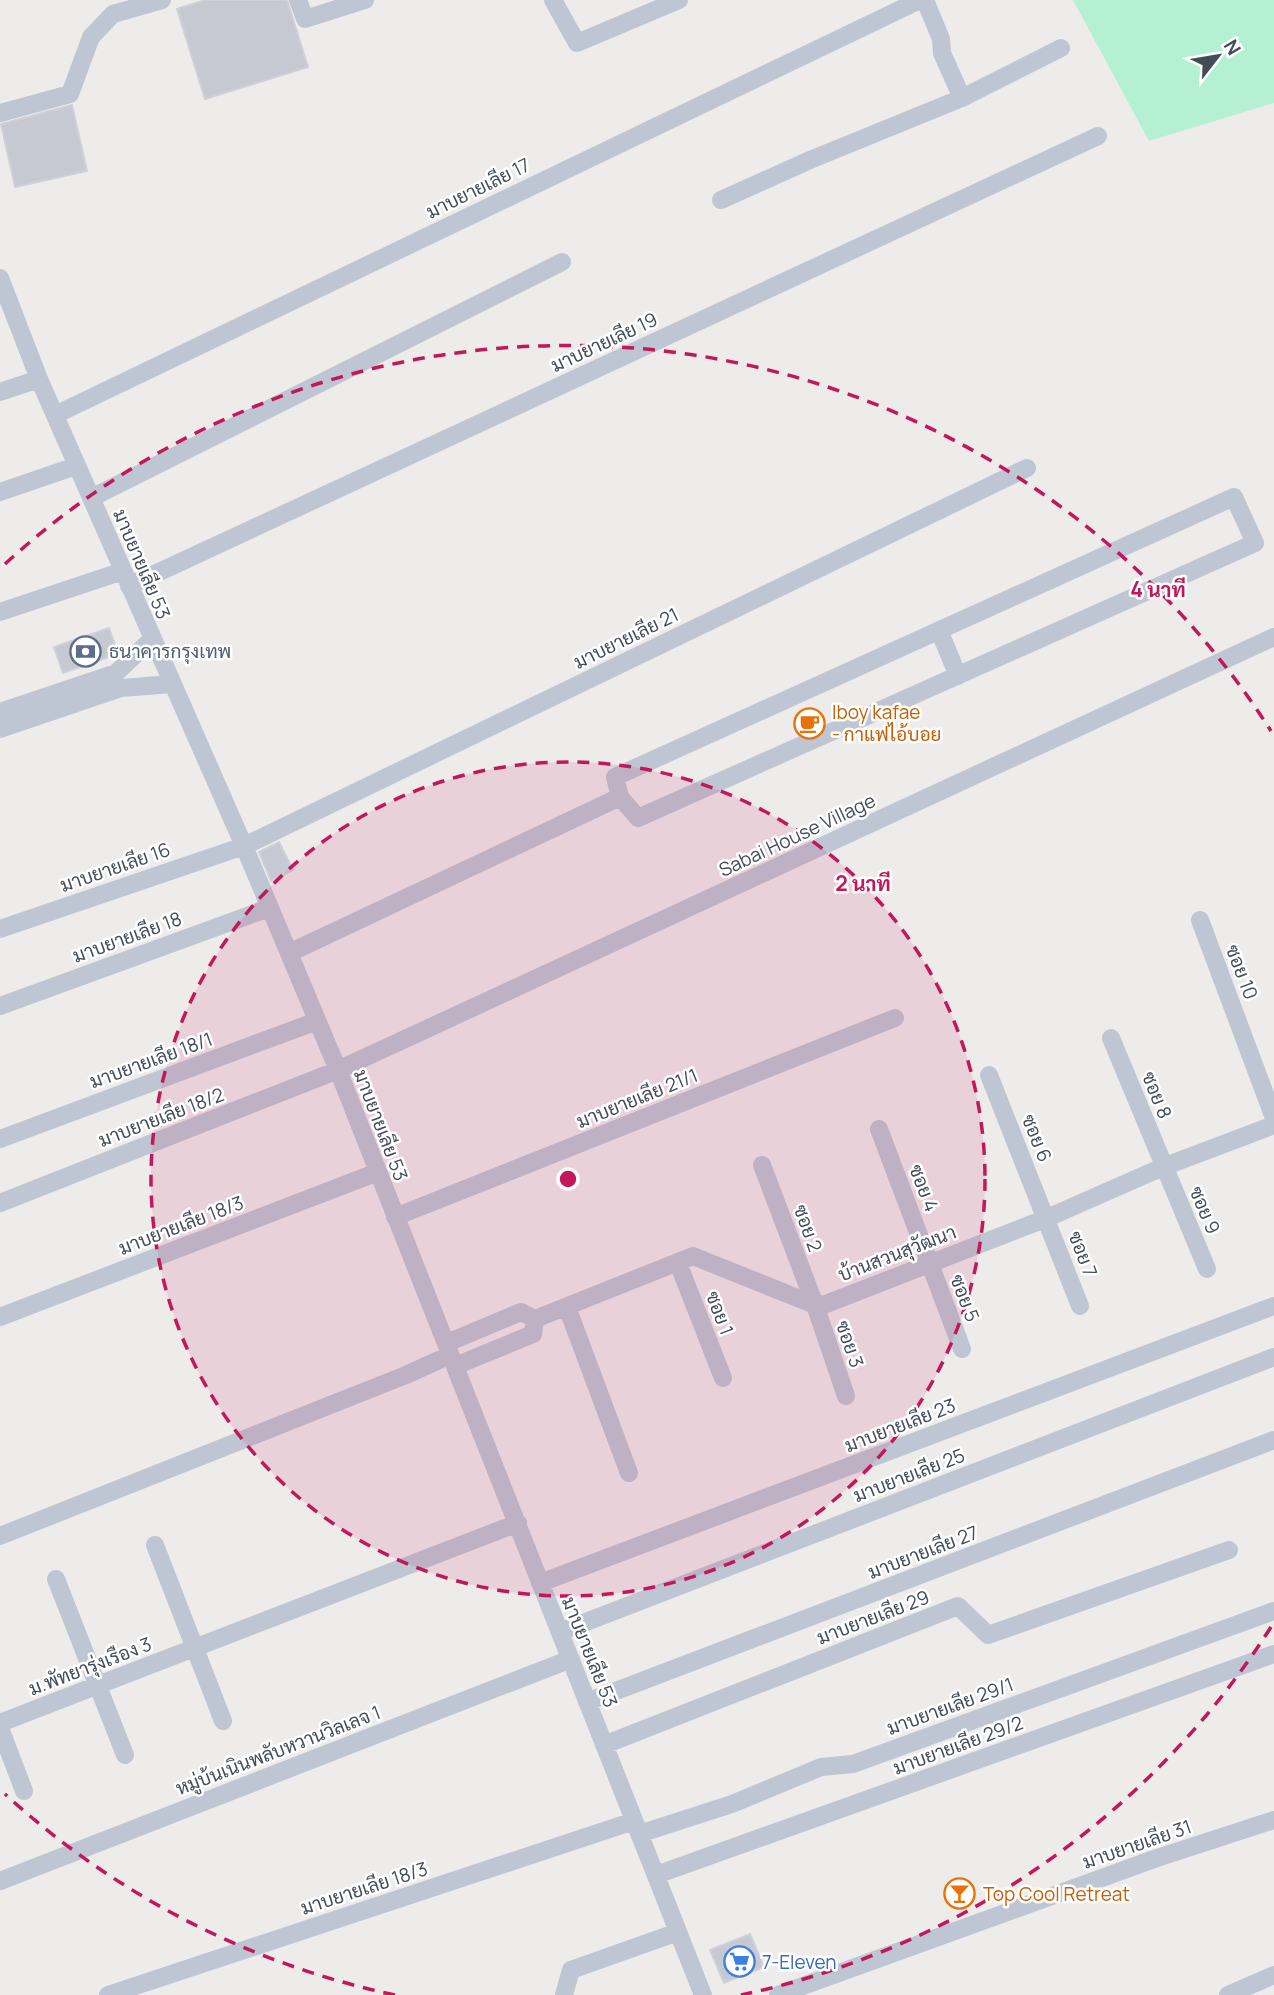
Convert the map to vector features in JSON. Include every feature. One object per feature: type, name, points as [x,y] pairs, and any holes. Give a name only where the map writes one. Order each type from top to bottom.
[{"type":"street","points":[[0,113],[70,94],[91,37],[113,14],[162,0]]},
{"type":"street","points":[[298,0],[304,19],[365,0]]},
{"type":"street","points":[[553,0],[577,43],[679,0]]},
{"type":"street","points":[[922,0],[942,39],[942,53],[962,98]]},
{"type":"street","name":"มาบยายเลีย 17","points":[[55,415],[922,0]]},
{"type":"street","points":[[721,200],[810,160],[962,98],[1061,48]]},
{"type":"street","name":"มาบยายเลีย 19","points":[[0,612],[126,579],[1098,136]]},
{"type":"street","points":[[91,498],[562,262]]},
{"type":"street","name":"มาบยายเลีย 53","points":[[0,278],[8,323],[39,379],[55,415],[244,846],[338,1070],[703,1995]]},
{"type":"street","points":[[0,392],[39,379]]},
{"type":"street","points":[[0,492],[76,466]]},
{"type":"street","name":"มาบยายเลีย 21","points":[[244,846],[1027,468]]},
{"type":"street","points":[[1234,497],[1255,543],[958,676],[638,818],[620,797],[615,777],[1234,497]]},
{"type":"street","points":[[939,630],[958,676]]},
{"type":"street","name":"Sabai House Village","points":[[338,1070],[1274,638]]},
{"type":"street","points":[[0,712],[116,673],[152,639]]},
{"type":"street","points":[[0,729],[121,688],[172,684]]},
{"type":"street","points":[[289,953],[620,797]]},
{"type":"street","name":"มาบยายเลีย 16","points":[[0,929],[244,846]]},
{"type":"street","name":"มาบยายเลีย 18","points":[[0,1006],[269,908]]},
{"type":"street","name":"ซอย 10","points":[[1199,920],[1274,1118]]},
{"type":"street","name":"มาบยายเลีย 21/1","points":[[395,1217],[895,1018]]},
{"type":"street","name":"มาบยายเลีย 18/1","points":[[0,1139],[317,1021]]},
{"type":"street","name":"ซอย 8","points":[[1111,1038],[1163,1167]]},
{"type":"street","name":"มาบยายเลีย 18/2","points":[[0,1203],[338,1070]]},
{"type":"street","name":"ซอย 6","points":[[989,1075],[1047,1218]]},
{"type":"street","name":"บ้านสวนสุวัฒนา","points":[[815,1305],[826,1304],[1047,1218],[1163,1167],[1274,1125]]},
{"type":"street","name":"ซอย 4","points":[[878,1129],[929,1262]]},
{"type":"street","name":"ซอย 2","points":[[762,1165],[815,1305]]},
{"type":"street","name":"ซอย 9","points":[[1163,1167],[1207,1269]]},
{"type":"street","name":"มาบยายเลีย 18/3","points":[[0,1317],[377,1172]]},
{"type":"street","name":"ซอย 7","points":[[1047,1218],[1080,1306]]},
{"type":"street","points":[[0,1536],[406,1375],[450,1354],[521,1312],[535,1319],[693,1256],[815,1305]]},
{"type":"street","name":"ซอย 5","points":[[929,1262],[962,1349]]},
{"type":"street","name":"ซอย 1","points":[[678,1263],[723,1378]]},
{"type":"street","name":"ซอย 3","points":[[815,1305],[846,1396]]},
{"type":"street","name":"มาบยายเลีย 23","points":[[540,1583],[1274,1306]]},
{"type":"street","points":[[566,1307],[629,1473]]},
{"type":"street","points":[[450,1354],[533,1334],[535,1319]]},
{"type":"street","name":"มาบยายเลีย 25","points":[[560,1632],[1274,1357]]},
{"type":"street","name":"มาบยายเลีย 27","points":[[587,1702],[1274,1440]]},
{"type":"street","name":"ม.พัทยารุ่งเรือง 3","points":[[0,1723],[518,1523]]},
{"type":"street","points":[[155,1545],[223,1721]]},
{"type":"street","name":"มาบยายเลีย 29","points":[[604,1745],[958,1606],[988,1635],[1229,1550]]},
{"type":"street","points":[[57,1579],[125,1755]]},
{"type":"street","name":"มาบยายเลีย 29/1","points":[[637,1827],[732,1804],[821,1767],[853,1764],[1274,1611]]},
{"type":"street","name":"มาบยายเลีย 29/2","points":[[656,1875],[1274,1654]]},
{"type":"street","name":"หมู่บ้นเนินพลับหวานวิลเลจ 1","points":[[0,1881],[571,1659]]},
{"type":"street","points":[[0,1728],[24,1791]]},
{"type":"street","name":"มาบยายเลีย 31","points":[[778,1995],[1157,1858],[1274,1820]]},
{"type":"street","name":"มาบยายเลีย 18/3","points":[[107,1995],[637,1827]]},
{"type":"street","points":[[564,1995],[571,1970],[678,1931]]},
{"type":"street","points":[[1228,1995],[1274,1975]]},
{"type":"green space","points":[[1073,0],[1274,0],[1274,103],[1149,141]]},
{"type":"building","points":[[205,0],[287,0],[308,67],[205,99],[177,9]]},
{"type":"building","points":[[72,105],[87,171],[15,187],[1,124]]},
{"type":"building","name":"ธนาคารกรุงเทพ","points":[[109,628],[118,654],[63,673],[54,647]]},
{"type":"building","points":[[279,842],[293,870],[271,881],[259,852]]},
{"type":"building","name":"7-Eleven","points":[[750,1934],[764,1967],[724,1983],[710,1950]]},
{"type":"place","name":"ธนาคารกรุงเทพ","points":[[86,651]]},
{"type":"place","name":"Iboy kafae - กาแฟไอ้บอย","points":[[809,723]]},
{"type":"place","name":"Top Cool Retreat","points":[[960,1894]]},
{"type":"place","name":"7-Eleven","points":[[739,1962]]}]
